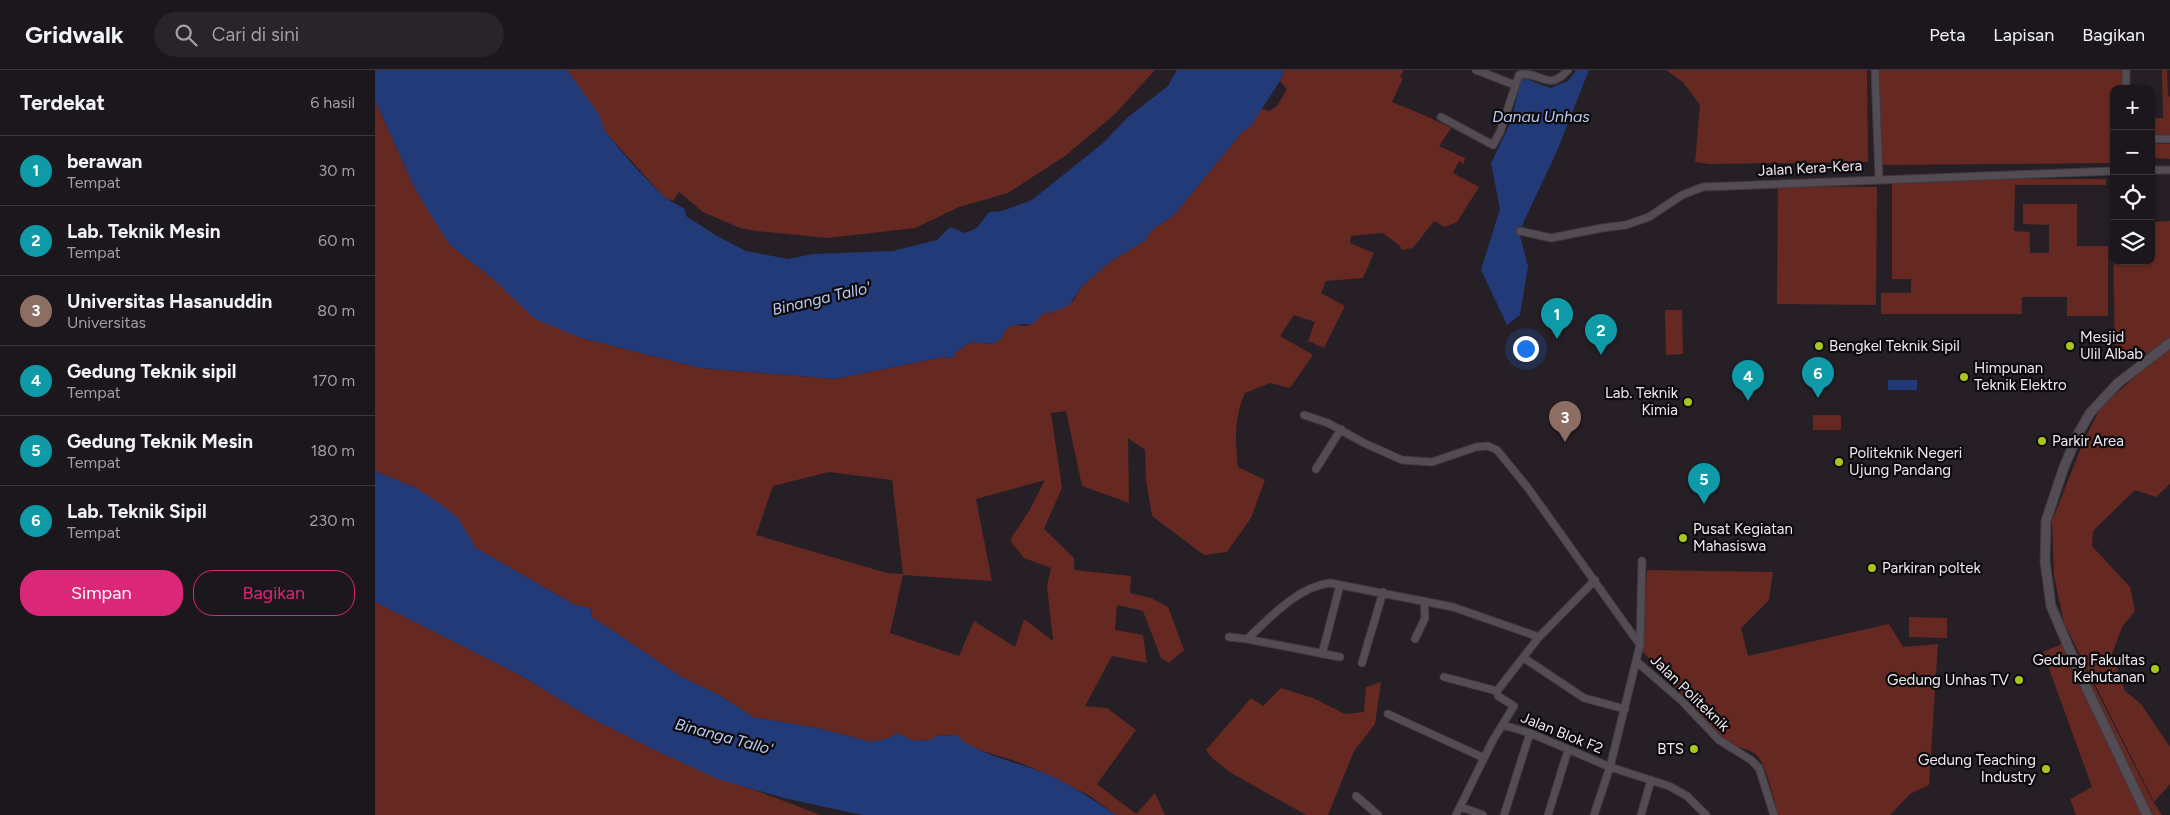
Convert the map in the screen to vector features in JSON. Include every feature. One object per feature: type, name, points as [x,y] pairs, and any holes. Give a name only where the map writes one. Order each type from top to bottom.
[{"type":"street","points":[[1476,70],[1515,84]]},
{"type":"street","points":[[1441,117],[1493,145],[1500,132],[1517,77],[1522,74],[1550,82],[1559,80],[1568,70]]},
{"type":"street","points":[[1875,70],[1879,178]]},
{"type":"street","points":[[2126,70],[2126,85]]},
{"type":"street","points":[[2155,139],[2170,139]]},
{"type":"street","points":[[2155,170],[2170,170]]},
{"type":"street","name":"Jalan Kera-Kera","points":[[1520,230],[1551,238],[1626,225],[1649,217],[1682,195],[1703,187],[1879,178],[2110,171]]},
{"type":"street","points":[[2147,815],[2079,672],[2051,606],[2045,561],[2046,522],[2068,459],[2090,413],[2118,383],[2170,343]]},
{"type":"street","points":[[1304,415],[1341,429],[1364,443],[1402,460],[1432,462],[1476,447],[1488,446],[1497,450],[1528,488],[1640,645]]},
{"type":"street","points":[[1315,469],[1341,429]]},
{"type":"street","points":[[1595,815],[1610,768],[1640,645],[1643,561]]},
{"type":"street","points":[[1497,691],[1539,637],[1595,580]]},
{"type":"street","points":[[1247,639],[1280,608],[1321,584],[1383,592],[1453,607],[1539,637]]},
{"type":"street","points":[[1321,654],[1340,585]]},
{"type":"street","points":[[1362,663],[1383,592]]},
{"type":"street","points":[[1415,639],[1425,618],[1424,601]]},
{"type":"street","points":[[1229,637],[1339,657]]},
{"type":"street","points":[[1524,658],[1584,698],[1625,709]]},
{"type":"street","name":"Jalan Politeknik","points":[[1636,661],[1681,700],[1719,740],[1751,760],[1759,768],[1773,815]]},
{"type":"street","points":[[1444,676],[1497,691]]},
{"type":"street","points":[[1456,815],[1484,758],[1514,706],[1498,696],[1497,691]]},
{"type":"street","points":[[1388,714],[1484,758]]},
{"type":"street","name":"Jalan Blok F2","points":[[1503,725],[1530,733],[1610,768],[1651,780],[1681,792],[1706,815]]},
{"type":"street","points":[[1503,815],[1530,733]]},
{"type":"street","points":[[1548,815],[1568,750]]},
{"type":"street","points":[[1641,815],[1651,780]]},
{"type":"street","points":[[1356,796],[1378,815]]},
{"type":"street","points":[[1461,807],[1483,815]]},
{"type":"shaded area","points":[[567,70],[1155,70],[1115,114],[1065,156],[1008,193],[959,207],[915,228],[828,238],[740,228],[703,212],[679,192],[673,201],[665,198],[606,133],[597,113]]},
{"type":"shaded area","points":[[1284,70],[1404,70],[1400,77],[1403,78],[1392,102],[1451,128],[1439,146],[1465,158],[1464,164],[1459,161],[1453,173],[1479,187],[1457,222],[1445,227],[1434,221],[1413,248],[1402,250],[1400,246],[1383,233],[1351,236],[1350,243],[1374,253],[1363,278],[1326,281],[1321,293],[1345,306],[1324,348],[1308,341],[1315,322],[1294,315],[1280,336],[1313,355],[1290,388],[1270,383],[1245,393],[1241,402],[1236,429],[1238,467],[1265,480],[1251,518],[1227,552],[1204,555],[1152,516],[1146,480],[1145,450],[1128,438],[1129,503],[1082,486],[1066,411],[1051,413],[1062,488],[1044,529],[1074,558],[1074,570],[1131,576],[1130,593],[1151,598],[1168,607],[1184,650],[1169,663],[1161,658],[1143,611],[1117,605],[1115,630],[1143,635],[1147,663],[1112,656],[1085,706],[1107,708],[1136,730],[1097,784],[1136,814],[1155,793],[1165,815],[1116,815],[1090,796],[1049,775],[1018,762],[970,747],[962,742],[957,735],[935,736],[932,740],[914,741],[896,733],[889,738],[872,742],[817,728],[753,717],[719,695],[680,676],[592,617],[590,608],[575,605],[476,548],[467,536],[416,488],[375,471],[375,100],[415,189],[451,246],[492,278],[581,338],[700,368],[835,379],[943,357],[953,358],[956,352],[971,342],[993,344],[1002,338],[1005,330],[1013,325],[1027,326],[1044,313],[1054,312],[1073,301],[1082,286],[1111,261],[1143,242],[1153,229],[1174,215],[1243,131],[1250,127],[1260,108],[1269,111],[1277,106],[1287,89],[1280,81]],"holes":[[[829,472],[892,480],[903,574],[887,573],[756,535],[773,486]],[[1045,480],[1029,511],[1010,540],[1024,558],[1051,568],[1047,586],[1053,641],[1024,619],[1015,647],[974,621],[959,656],[890,633],[903,575],[992,581],[976,499]]]},
{"type":"shaded area","points":[[1666,70],[1867,70],[1868,162],[1709,164],[1695,162],[1700,105],[1683,82]]},
{"type":"shaded area","points":[[1878,70],[2122,70],[2122,85],[2110,85],[2110,163],[1882,165]]},
{"type":"shaded area","points":[[2162,70],[2167,70],[2168,95],[2170,97],[2170,136],[2155,136],[2155,118],[2163,118]]},
{"type":"shaded area","points":[[2155,144],[2170,144],[2170,159],[2155,158]]},
{"type":"shaded area","points":[[1892,179],[2106,179],[2106,185],[2015,185],[2014,231],[2030,232],[2030,253],[2049,253],[2049,225],[2023,224],[2023,204],[2077,204],[2077,246],[2108,246],[2108,316],[2067,316],[2067,297],[2022,297],[2022,314],[1881,314],[1881,293],[1911,293],[1911,279],[1892,279]]},
{"type":"shaded area","points":[[1778,186],[1877,187],[1876,305],[1777,304]]},
{"type":"shaded area","points":[[2170,221],[2170,484],[2156,497],[2135,490],[2093,531],[2092,546],[2130,587],[2135,611],[2122,627],[2112,654],[2125,691],[2141,704],[2170,747],[2170,784],[2154,802],[2064,623],[2054,576],[2052,521],[2084,440],[2101,407],[2154,360],[2139,347],[2126,357],[2115,358],[2113,265],[2155,265],[2155,222]]},
{"type":"shaded area","points":[[1665,310],[1682,310],[1683,354],[1666,355]]},
{"type":"shaded area","points":[[1813,415],[1841,415],[1841,430],[1813,430]]},
{"type":"shaded area","points":[[1647,570],[1773,572],[1769,600],[1741,628],[1748,656],[1889,624],[1903,647],[1938,644],[1929,785],[1910,794],[1890,815],[1778,815],[1769,781],[1758,757],[1751,751],[1725,741],[1642,651]]},
{"type":"shaded area","points":[[375,602],[518,674],[587,716],[651,748],[716,778],[752,789],[821,815],[375,815]]},
{"type":"shaded area","points":[[1909,617],[1947,618],[1947,638],[1909,637]]},
{"type":"shaded area","points":[[2071,640],[2152,800],[2162,815],[2076,815],[2070,799],[2092,787],[2043,652]]},
{"type":"shaded area","points":[[1381,682],[1375,724],[1354,751],[1328,815],[1306,815],[1231,773],[1212,758],[1206,750],[1251,698],[1263,706],[1281,688],[1313,698],[1345,714],[1364,712],[1366,687]]},
{"type":"water","name":"Binanga Tallo'","points":[[375,70],[567,70],[598,113],[606,133],[665,198],[685,209],[686,216],[717,236],[746,251],[788,259],[813,254],[893,251],[937,240],[950,227],[965,233],[977,228],[989,212],[1002,211],[1032,200],[1103,143],[1128,117],[1168,86],[1177,70],[1284,70],[1280,81],[1250,127],[1243,131],[1174,215],[1153,229],[1143,242],[1111,261],[1082,286],[1069,305],[1054,312],[1044,313],[1033,324],[1013,325],[1005,330],[1002,338],[993,344],[971,342],[956,352],[953,358],[943,357],[835,379],[700,368],[581,338],[535,319],[492,278],[451,246],[440,230],[415,189],[375,100]]},
{"type":"water","name":"Danau Unhas","points":[[1576,70],[1589,70],[1557,151],[1519,232],[1528,266],[1520,315],[1507,325],[1481,270],[1500,209],[1491,163],[1511,122],[1521,80],[1524,78],[1550,88],[1568,81]]},
{"type":"water","points":[[1888,380],[1917,380],[1917,390],[1888,390]]},
{"type":"water","name":"Binanga Tallo'","points":[[375,471],[416,488],[442,505],[458,518],[476,548],[575,605],[590,608],[592,617],[680,676],[719,695],[753,717],[817,728],[872,742],[889,738],[896,733],[914,741],[931,740],[935,736],[957,735],[973,747],[1058,779],[1116,815],[862,815],[784,798],[717,779],[587,716],[518,674],[375,602]]},
{"type":"place","name":"berawan","points":[[1557,339]]},
{"type":"place","name":"Bengkel Teknik Sipil","points":[[1819,346]]},
{"type":"place","name":"Mesjid Ulil Albab","points":[[2070,346]]},
{"type":"place","name":"Lab. Teknik Mesin","points":[[1601,355]]},
{"type":"place","name":"Himpunan Teknik Elektro","points":[[1964,377]]},
{"type":"place","name":"Lab. Teknik Sipil","points":[[1818,398]]},
{"type":"place","name":"Gedung Teknik sipil","points":[[1748,401]]},
{"type":"place","name":"Lab. Teknik Kimia","points":[[1688,402]]},
{"type":"place","name":"Parkir Area","points":[[2042,441]]},
{"type":"place","name":"Universitas Hasanuddin","points":[[1565,442]]},
{"type":"place","name":"Politeknik Negeri Ujung Pandang","points":[[1839,462]]},
{"type":"place","name":"Gedung Teknik Mesin","points":[[1704,504]]},
{"type":"place","name":"Pusat Kegiatan Mahasiswa","points":[[1683,538]]},
{"type":"place","name":"Parkiran poltek","points":[[1872,568]]},
{"type":"place","name":"Gedung Fakultas Kehutanan","points":[[2155,669]]},
{"type":"place","name":"Gedung Unhas TV","points":[[2019,680]]},
{"type":"place","name":"BTS","points":[[1694,749]]},
{"type":"place","name":"Gedung Teaching Industry","points":[[2046,769]]}]
